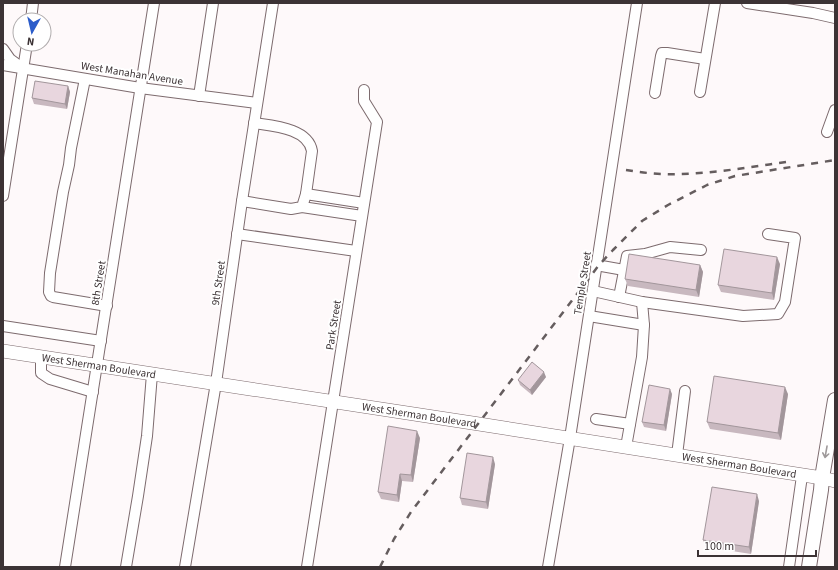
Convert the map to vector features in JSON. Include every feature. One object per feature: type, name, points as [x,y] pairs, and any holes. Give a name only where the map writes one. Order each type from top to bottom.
[{"type":"highway","points":[[816,567],[825,509],[826,483],[835,400]]},
{"type":"highway","points":[[809,567],[826,483]]},
{"type":"main road","name":"West Sherman Boulevard","points":[[3,351],[677,455],[802,476],[826,483]]},
{"type":"street","name":"8th Street","points":[[65,567],[154,3]]},
{"type":"street","points":[[199,96],[213,3]]},
{"type":"street","name":"9th Street","points":[[186,567],[216,384],[237,234],[273,3]]},
{"type":"street","name":"Temple Street","points":[[548,567],[570,438],[637,3]]},
{"type":"street","points":[[700,92],[715,3]]},
{"type":"street","points":[[747,3],[813,13],[835,18]]},
{"type":"street","points":[[3,49],[10,59],[23,68]]},
{"type":"street","points":[[3,196],[26,52]]},
{"type":"street","points":[[655,93],[662,53],[667,52],[705,59]]},
{"type":"street","name":"West Manahan Avenue","points":[[3,65],[140,88],[257,103]]},
{"type":"street","points":[[85,78],[63,192],[50,273],[49,292],[53,297],[106,306]]},
{"type":"street","name":"Park Street","points":[[307,567],[377,122],[364,101],[364,90]]},
{"type":"street","points":[[827,132],[835,110]]},
{"type":"street","points":[[254,123],[276,126],[289,130],[300,135],[308,141],[311,146],[312,151],[306,194],[302,207]]},
{"type":"street","points":[[306,194],[364,203]]},
{"type":"street","points":[[242,201],[291,209],[302,207],[362,216]]},
{"type":"street","points":[[237,234],[356,251]]},
{"type":"street","points":[[593,291],[642,302],[743,316],[778,314],[785,302],[795,238],[768,234]]},
{"type":"street","points":[[620,297],[627,256],[645,254],[670,247],[702,250]]},
{"type":"street","points":[[596,265],[624,270]]},
{"type":"street","points":[[626,447],[642,357],[644,325],[642,302]]},
{"type":"street","points":[[589,316],[644,325]]},
{"type":"street","points":[[3,326],[101,341]]},
{"type":"street","points":[[42,357],[41,373],[50,379],[93,392]]},
{"type":"street","points":[[126,567],[147,436],[152,374]]},
{"type":"street","points":[[677,455],[685,391]]},
{"type":"street","points":[[596,419],[630,424]]},
{"type":"street","points":[[789,567],[802,476]]},
{"type":"building","points":[[35,81],[68,86],[65,104],[32,98]]},
{"type":"building","points":[[724,249],[777,257],[772,293],[718,285]]},
{"type":"building","points":[[629,254],[700,265],[696,290],[625,279]]},
{"type":"building","points":[[532,362],[544,372],[530,390],[518,380]]},
{"type":"building","points":[[714,376],[785,387],[778,433],[707,422]]},
{"type":"building","points":[[649,385],[670,389],[664,425],[642,422]]},
{"type":"building","points":[[388,426],[417,431],[411,475],[400,474],[397,495],[378,492]]},
{"type":"building","points":[[467,453],[493,457],[486,502],[460,498]]},
{"type":"building","points":[[712,487],[757,494],[749,547],[703,540]]},
{"type":"railway","points":[[380,567],[394,539],[411,512],[599,265],[642,221],[668,205],[707,185],[735,176],[835,160]]},
{"type":"railway","points":[[626,170],[647,173],[674,174],[734,170],[786,162]]}]
